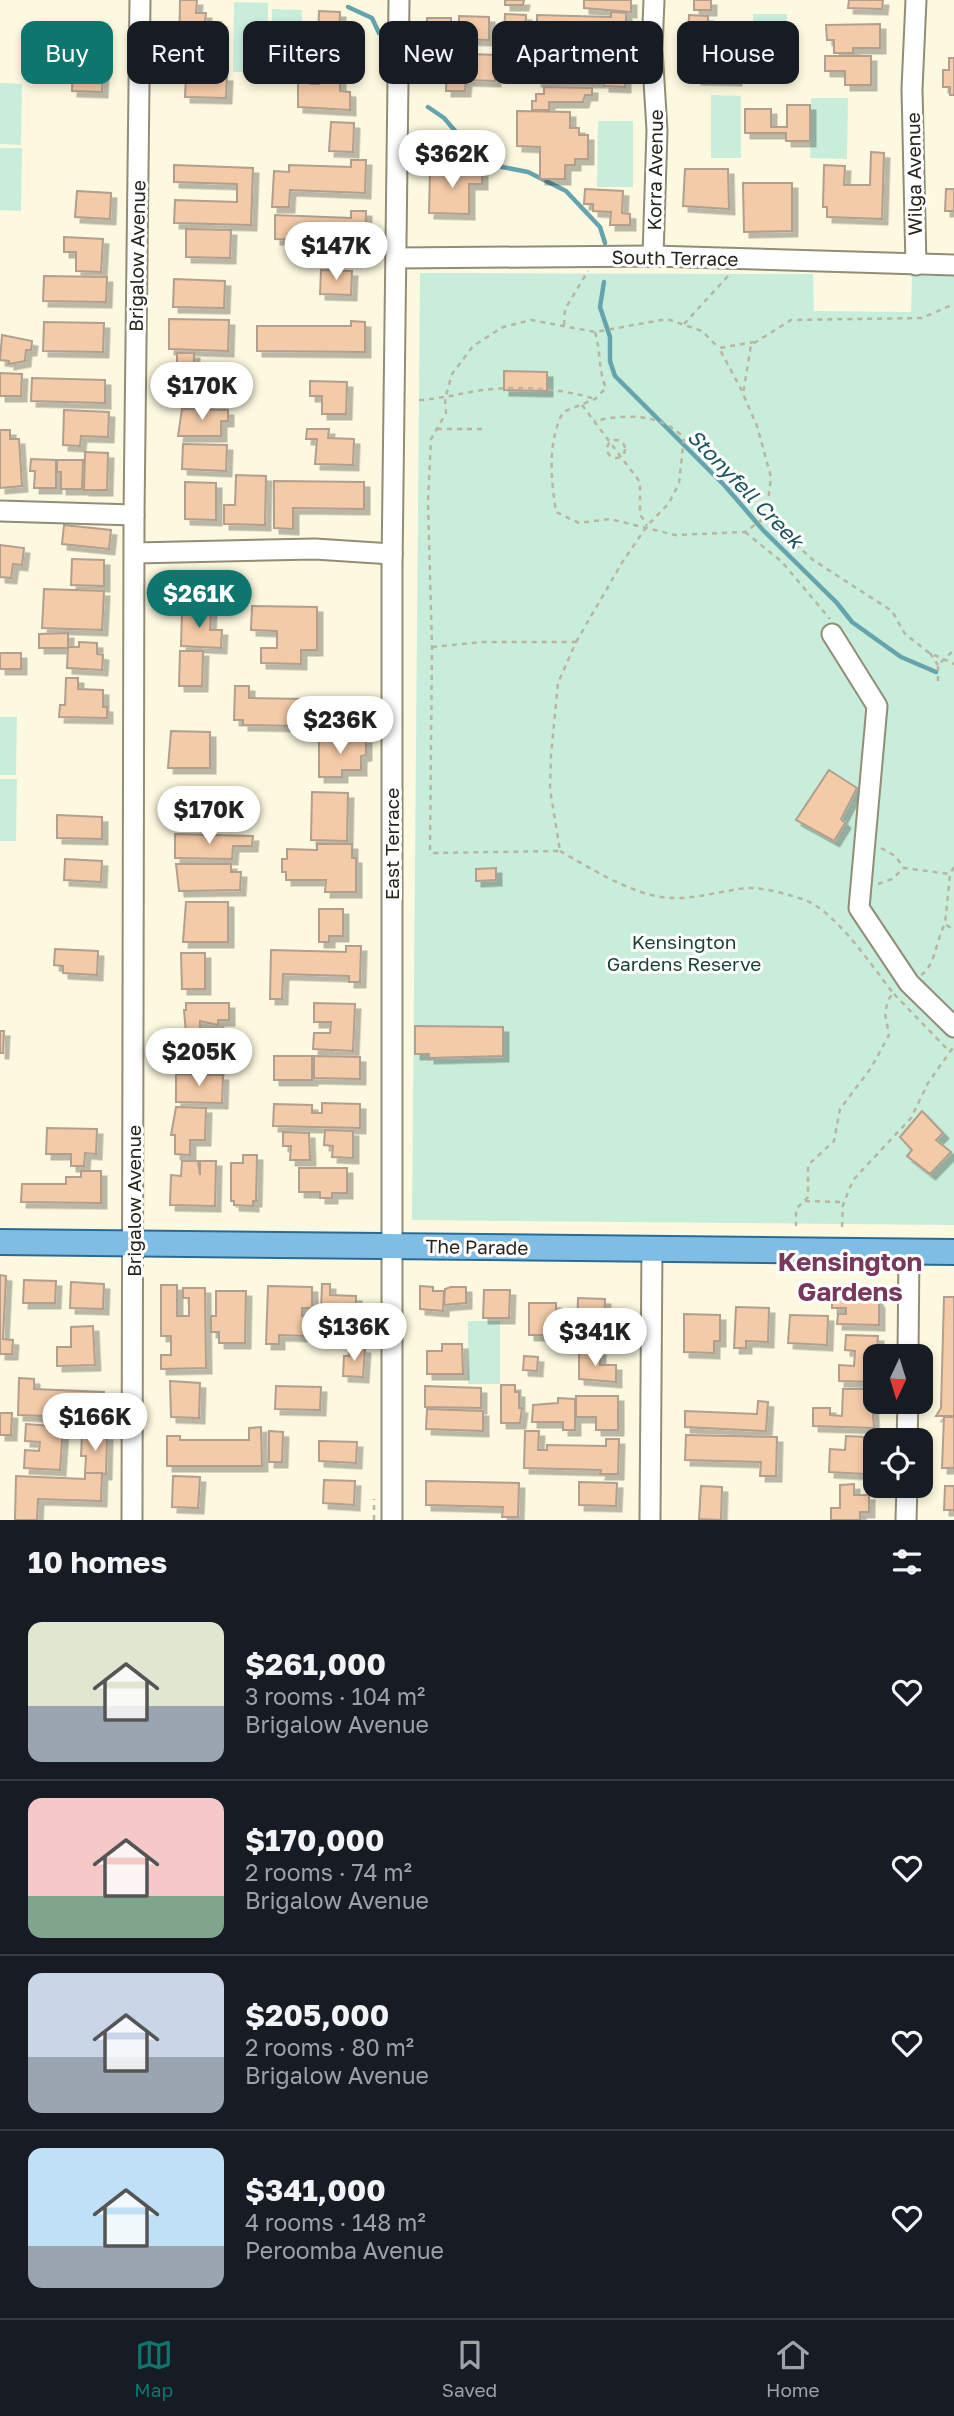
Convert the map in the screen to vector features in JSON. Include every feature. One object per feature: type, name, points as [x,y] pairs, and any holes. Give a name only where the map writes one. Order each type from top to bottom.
[{"type":"main road","name":"The Parade","points":[[0,1242],[954,1252]]},
{"type":"street","name":"Brigalow Avenue","points":[[132,1520],[134,515],[140,0]]},
{"type":"street","name":"East Terrace","points":[[392,1520],[392,554],[399,0]]},
{"type":"street","name":"Korra Avenue","points":[[653,256],[657,130],[652,50],[654,0]]},
{"type":"street","name":"Wilga Avenue","points":[[916,0],[912,89],[916,265]]},
{"type":"street","name":"South Terrace","points":[[397,258],[653,256],[954,265]]},
{"type":"street","points":[[0,511],[134,515]]},
{"type":"street","points":[[135,553],[315,549],[392,554]]},
{"type":"street","points":[[833,629],[877,706],[859,908],[901,988],[954,1027]]},
{"type":"street","points":[[650,1520],[652,1248]]},
{"type":"street","points":[[908,1344],[909,1252]]},
{"type":"street","points":[[906,1520],[907,1498]]},
{"type":"path","points":[[564,324],[565,309],[598,256]]},
{"type":"path","points":[[684,324],[744,259]]},
{"type":"path","points":[[719,348],[754,342],[791,320],[922,318],[954,304]]},
{"type":"path","points":[[604,390],[595,399],[563,412],[553,433],[552,482],[556,512],[579,523],[610,519],[675,535],[745,532],[766,517],[771,477],[757,426],[719,348],[702,331],[667,319],[595,332],[564,324],[531,320],[503,327],[474,346],[452,374],[445,399],[446,413],[431,439],[428,502],[432,646],[431,851],[560,851],[598,873],[660,897],[705,897],[754,888],[806,901],[825,914],[861,952],[901,988],[950,1052]]},
{"type":"path","points":[[595,332],[602,353],[600,374],[607,394]]},
{"type":"path","points":[[743,394],[754,342]]},
{"type":"path","points":[[419,400],[445,399],[480,390],[552,390],[595,399]]},
{"type":"path","points":[[582,405],[640,482],[640,514],[647,526]]},
{"type":"path","points":[[560,851],[550,789],[558,683],[576,642],[623,561],[647,526],[669,503],[679,482],[684,438],[666,423],[647,418],[626,416],[594,421]]},
{"type":"path","points":[[436,429],[486,429]]},
{"type":"path","points":[[619,441],[624,444],[624,453],[621,456],[610,455],[607,450],[611,443],[619,441]]},
{"type":"path","points":[[766,517],[813,560],[891,611],[905,635],[929,652],[945,657],[954,664]]},
{"type":"path","points":[[745,532],[782,562],[833,629]]},
{"type":"path","points":[[432,646],[481,642],[576,642]]},
{"type":"path","points":[[938,665],[954,650]]},
{"type":"path","points":[[929,652],[938,665],[938,681]]},
{"type":"path","points":[[888,849],[904,868],[950,874]]},
{"type":"path","points":[[796,1226],[796,1209],[808,1197],[808,1165],[834,1141],[840,1109],[871,1068],[889,1035],[885,1013],[888,1000],[928,971],[938,936],[946,924],[950,874],[954,867]]},
{"type":"path","points":[[870,884],[892,879],[904,868]]},
{"type":"path","points":[[946,924],[954,930]]},
{"type":"path","points":[[842,1227],[844,1202],[853,1180],[911,1118],[928,1083],[954,1046]]},
{"type":"path","points":[[805,1201],[844,1202]]},
{"type":"green space","points":[[234,2],[268,3],[268,21],[243,21],[243,72],[233,72]]},
{"type":"green space","points":[[272,9],[302,10],[302,21],[272,21]]},
{"type":"green space","points":[[753,14],[787,14],[787,21],[753,21]]},
{"type":"green space","points":[[0,83],[22,84],[21,145],[0,144]]},
{"type":"green space","points":[[711,95],[741,96],[741,158],[711,158]]},
{"type":"green space","points":[[811,98],[848,98],[847,159],[810,158]]},
{"type":"green space","points":[[598,121],[633,121],[633,187],[597,187]]},
{"type":"green space","points":[[0,148],[22,148],[21,211],[0,210]]},
{"type":"green space","name":"Kensington Gardens Reserve","points":[[420,273],[813,274],[814,311],[911,312],[912,276],[954,276],[954,1225],[412,1220]]},
{"type":"green space","points":[[0,717],[17,717],[16,775],[0,775]]},
{"type":"green space","points":[[0,779],[17,779],[16,841],[0,841]]},
{"type":"green space","points":[[468,1321],[500,1321],[500,1384],[468,1384]]},
{"type":"building","points":[[180,0],[197,0],[196,13],[206,13],[205,21],[180,21]]},
{"type":"building","points":[[505,0],[524,0],[523,5],[505,5]]},
{"type":"building","points":[[584,0],[631,0],[631,12],[584,8]]},
{"type":"building","points":[[694,0],[711,0],[711,10],[694,10]]},
{"type":"building","points":[[849,0],[883,0],[882,9],[848,8]]},
{"type":"building","points":[[319,11],[340,12],[340,21],[319,21]]},
{"type":"building","points":[[611,12],[626,13],[626,21],[537,21],[537,15],[611,17]]},
{"type":"building","points":[[505,14],[526,15],[526,21],[505,21]]},
{"type":"building","points":[[689,15],[708,16],[708,21],[689,21]]},
{"type":"building","points":[[459,16],[489,17],[489,40],[478,40],[478,21],[459,21]]},
{"type":"building","points":[[427,18],[451,18],[451,21],[427,21]]},
{"type":"building","points":[[880,24],[880,48],[853,48],[853,53],[834,53],[834,40],[827,40],[826,25]]},
{"type":"building","points":[[478,54],[492,55],[492,81],[478,80]]},
{"type":"building","points":[[825,56],[871,56],[871,85],[845,85],[845,71],[825,71]]},
{"type":"building","points":[[949,58],[954,58],[954,95],[950,95],[950,87],[943,87],[943,70],[949,70]]},
{"type":"building","points":[[72,84],[102,84],[102,92],[72,91]]},
{"type":"building","points":[[186,84],[227,84],[226,98],[185,97]]},
{"type":"building","points":[[298,84],[340,84],[340,91],[350,92],[350,110],[298,107]]},
{"type":"building","points":[[446,84],[466,84],[465,91],[446,91]]},
{"type":"building","points":[[604,84],[625,84],[625,87]]},
{"type":"building","points":[[544,87],[592,88],[592,95],[585,95],[583,102],[549,102],[549,110],[532,110],[532,101],[536,101],[536,94],[544,94]]},
{"type":"building","points":[[787,105],[810,105],[810,141],[786,141],[786,133],[745,133],[745,109],[771,109],[771,127],[787,127]]},
{"type":"building","points":[[517,111],[570,112],[570,128],[579,128],[579,135],[588,135],[588,159],[575,159],[575,165],[565,165],[565,179],[540,179],[540,147],[517,146]]},
{"type":"building","points":[[331,122],[354,123],[353,152],[329,151]]},
{"type":"building","points":[[871,152],[884,153],[882,219],[827,217],[827,207],[823,207],[824,165],[845,166],[844,185],[870,185]]},
{"type":"building","points":[[351,160],[366,160],[365,193],[290,190],[289,207],[272,207],[274,171],[289,172],[289,165],[351,167]]},
{"type":"building","points":[[174,165],[253,168],[251,225],[174,223],[175,200],[237,202],[237,184],[174,182]]},
{"type":"building","points":[[430,168],[482,169],[482,184],[469,184],[469,214],[429,213]]},
{"type":"building","points":[[685,169],[728,169],[729,209],[683,206]]},
{"type":"building","points":[[743,183],[792,183],[792,231],[744,232]]},
{"type":"building","points":[[585,189],[623,191],[622,213],[630,214],[630,225],[610,225],[611,212],[593,211],[593,204],[584,204]]},
{"type":"building","points":[[946,189],[954,189],[954,211],[945,211]]},
{"type":"building","points":[[77,191],[111,193],[110,219],[75,217]]},
{"type":"building","points":[[351,211],[366,211],[365,245],[354,245],[354,242],[275,239],[275,215],[351,218]]},
{"type":"building","points":[[186,229],[231,230],[230,258],[186,257]]},
{"type":"building","points":[[64,237],[103,239],[101,272],[76,271],[76,252],[64,252]]},
{"type":"building","points":[[321,270],[352,271],[351,295],[320,294]]},
{"type":"building","points":[[44,276],[107,277],[106,302],[43,301]]},
{"type":"building","points":[[174,279],[225,281],[224,308],[173,307]]},
{"type":"building","points":[[169,319],[229,320],[228,351],[169,349]]},
{"type":"building","points":[[351,321],[365,322],[365,352],[257,351],[257,326],[351,326]]},
{"type":"building","points":[[44,322],[104,323],[103,352],[43,351]]},
{"type":"building","points":[[2,335],[32,341],[31,350],[26,350],[25,361],[9,364],[9,361],[0,360]]},
{"type":"building","points":[[177,353],[194,353],[194,371],[177,371]]},
{"type":"building","points":[[504,371],[547,372],[547,391],[504,390]]},
{"type":"building","points":[[0,373],[22,374],[21,396],[0,396]]},
{"type":"building","points":[[185,375],[230,377],[230,388],[221,388],[220,402],[184,400]]},
{"type":"building","points":[[32,378],[105,380],[105,403],[31,401]]},
{"type":"building","points":[[310,381],[347,382],[346,414],[322,414],[322,396],[310,396]]},
{"type":"building","points":[[182,409],[228,410],[228,421],[221,421],[221,436],[178,436]]},
{"type":"building","points":[[64,410],[109,412],[108,437],[81,436],[80,446],[63,445]]},
{"type":"building","points":[[307,429],[329,429],[328,438],[354,439],[353,465],[315,464],[317,439],[306,439]]},
{"type":"building","points":[[0,430],[10,430],[10,439],[19,439],[22,486],[0,488]]},
{"type":"building","points":[[183,444],[227,445],[226,471],[182,469]]},
{"type":"building","points":[[85,452],[108,453],[107,490],[84,490]]},
{"type":"building","points":[[31,459],[56,460],[56,488],[34,488],[35,471],[30,471]]},
{"type":"building","points":[[57,460],[83,460],[82,489],[61,489],[61,472],[57,472]]},
{"type":"building","points":[[236,475],[266,476],[265,525],[224,524],[224,505],[235,505]]},
{"type":"building","points":[[274,481],[364,482],[364,509],[293,508],[293,529],[274,528]]},
{"type":"building","points":[[185,482],[216,483],[216,520],[185,519]]},
{"type":"building","points":[[64,525],[111,530],[109,549],[62,544]]},
{"type":"building","points":[[0,545],[24,548],[22,565],[13,564],[11,578],[0,577]]},
{"type":"building","points":[[72,559],[104,560],[104,586],[71,585]]},
{"type":"building","points":[[216,581],[218,602],[184,605],[183,583]]},
{"type":"building","points":[[44,589],[104,591],[102,630],[42,628]]},
{"type":"building","points":[[252,606],[317,607],[317,650],[301,650],[301,664],[261,663],[261,648],[277,648],[277,631],[251,630]]},
{"type":"building","points":[[182,610],[211,611],[210,630],[222,630],[221,648],[181,646]]},
{"type":"building","points":[[68,633],[68,648],[39,648],[39,634]]},
{"type":"building","points":[[79,642],[97,643],[97,654],[103,655],[102,670],[67,668],[68,647],[79,647]]},
{"type":"building","points":[[180,651],[203,651],[202,686],[179,686]]},
{"type":"building","points":[[0,653],[21,653],[21,669],[0,669]]},
{"type":"building","points":[[66,678],[78,678],[78,689],[103,690],[103,707],[107,707],[107,718],[59,717],[60,705],[65,705]]},
{"type":"building","points":[[235,686],[249,686],[249,698],[362,700],[361,731],[347,731],[347,727],[243,725],[243,720],[234,720]]},
{"type":"building","points":[[171,731],[210,732],[210,768],[168,768]]},
{"type":"building","points":[[319,738],[366,738],[366,755],[361,756],[361,770],[342,770],[342,777],[319,777]]},
{"type":"building","points":[[829,770],[857,788],[841,819],[845,823],[834,841],[796,820]]},
{"type":"building","points":[[312,792],[348,793],[347,841],[311,840]]},
{"type":"building","points":[[217,800],[218,823],[173,824],[172,801]]},
{"type":"building","points":[[57,815],[102,817],[102,839],[57,838]]},
{"type":"building","points":[[175,834],[253,836],[252,846],[233,846],[232,859],[175,858]]},
{"type":"building","points":[[317,844],[352,844],[352,858],[356,858],[356,892],[325,892],[326,880],[286,880],[286,872],[282,872],[282,859],[287,859],[287,849],[317,850]]},
{"type":"building","points":[[65,859],[102,861],[101,882],[64,880]]},
{"type":"building","points":[[176,864],[231,864],[231,872],[241,872],[240,890],[179,891]]},
{"type":"building","points":[[496,868],[496,880],[476,881],[476,869]]},
{"type":"building","points":[[186,902],[228,902],[228,942],[183,942]]},
{"type":"building","points":[[319,909],[343,909],[343,936],[329,936],[329,942],[319,942]]},
{"type":"building","points":[[346,946],[361,946],[360,982],[349,982],[349,976],[283,974],[282,999],[270,999],[271,950],[346,952]]},
{"type":"building","points":[[55,949],[98,951],[97,975],[63,973],[63,966],[54,965]]},
{"type":"building","points":[[181,953],[205,953],[205,989],[182,989]]},
{"type":"building","points":[[186,1003],[229,1003],[229,1020],[218,1020],[218,1025],[200,1021],[200,1033],[186,1033]]},
{"type":"building","points":[[314,1003],[355,1004],[353,1051],[313,1049],[314,1033],[330,1033],[331,1022],[314,1022]]},
{"type":"building","points":[[415,1026],[503,1027],[503,1056],[429,1058],[429,1054],[415,1054]]},
{"type":"building","points":[[0,1031],[4,1031],[3,1053],[0,1053]]},
{"type":"building","points":[[177,1035],[218,1036],[218,1070],[172,1069],[172,1047],[177,1047]]},
{"type":"building","points":[[274,1056],[312,1056],[312,1080],[274,1080]]},
{"type":"building","points":[[314,1056],[360,1057],[360,1079],[314,1078]]},
{"type":"building","points":[[176,1074],[223,1075],[222,1103],[176,1102]]},
{"type":"building","points":[[322,1103],[360,1104],[360,1128],[273,1126],[274,1104],[312,1105],[312,1113],[322,1113]]},
{"type":"building","points":[[176,1107],[206,1108],[205,1140],[190,1140],[190,1155],[175,1154],[175,1135],[171,1135]]},
{"type":"building","points":[[922,1111],[943,1133],[936,1140],[951,1152],[930,1174],[907,1156],[912,1150],[900,1137]]},
{"type":"building","points":[[47,1128],[97,1129],[96,1154],[85,1153],[84,1166],[71,1166],[71,1154],[46,1154]]},
{"type":"building","points":[[325,1130],[353,1131],[353,1158],[332,1157],[333,1146],[324,1145]]},
{"type":"building","points":[[283,1132],[309,1133],[310,1160],[290,1160],[291,1146],[283,1146]]},
{"type":"building","points":[[243,1155],[257,1155],[256,1201],[253,1201],[253,1206],[234,1205],[234,1201],[231,1201],[231,1163],[243,1163]]},
{"type":"building","points":[[182,1161],[198,1161],[200,1175],[200,1161],[216,1161],[215,1206],[170,1205],[171,1175],[181,1176]]},
{"type":"building","points":[[299,1168],[347,1168],[347,1193],[332,1193],[332,1198],[320,1198],[320,1192],[299,1192]]},
{"type":"building","points":[[81,1171],[101,1171],[101,1203],[21,1202],[22,1184],[66,1184],[66,1177],[81,1177]]},
{"type":"building","points":[[0,1275],[6,1276],[3,1339],[13,1340],[12,1354],[0,1354]]},
{"type":"building","points":[[24,1280],[56,1281],[55,1303],[23,1303]]},
{"type":"building","points":[[71,1282],[104,1284],[103,1309],[70,1308]]},
{"type":"building","points":[[322,1284],[330,1284],[330,1295],[356,1296],[355,1338],[320,1337]]},
{"type":"building","points":[[161,1285],[177,1285],[177,1316],[189,1316],[189,1298],[183,1298],[183,1288],[205,1288],[206,1368],[161,1369],[161,1355],[171,1355],[171,1336],[161,1336]]},
{"type":"building","points":[[268,1286],[312,1287],[312,1308],[302,1308],[302,1316],[309,1317],[308,1336],[279,1335],[279,1344],[266,1344]]},
{"type":"building","points":[[420,1286],[433,1287],[433,1291],[444,1291],[443,1311],[420,1309]]},
{"type":"building","points":[[466,1287],[466,1303],[444,1305],[445,1289]]},
{"type":"building","points":[[484,1290],[510,1290],[509,1318],[483,1318]]},
{"type":"building","points":[[216,1291],[246,1291],[245,1343],[219,1343],[219,1332],[211,1332],[211,1316],[216,1316]]},
{"type":"building","points":[[832,1291],[868,1291],[875,1296],[879,1303],[879,1325],[837,1324],[838,1314],[846,1314],[846,1308],[832,1308]]},
{"type":"building","points":[[944,1297],[954,1297],[954,1416],[936,1416],[941,1408]]},
{"type":"building","points":[[578,1298],[605,1299],[604,1335],[577,1336]]},
{"type":"building","points":[[529,1303],[556,1303],[556,1335],[529,1335]]},
{"type":"building","points":[[736,1307],[769,1308],[768,1342],[746,1341],[746,1348],[734,1348]]},
{"type":"building","points":[[684,1314],[720,1315],[720,1341],[714,1341],[714,1353],[684,1352]]},
{"type":"building","points":[[790,1315],[828,1316],[827,1345],[788,1343]]},
{"type":"building","points":[[93,1326],[95,1365],[57,1366],[57,1347],[71,1347],[71,1327]]},
{"type":"building","points":[[846,1335],[878,1336],[877,1344],[863,1344],[863,1382],[839,1381],[839,1365],[854,1366],[855,1351],[845,1350]]},
{"type":"building","points":[[442,1344],[462,1344],[463,1374],[427,1374],[427,1351],[442,1351]]},
{"type":"building","points":[[350,1347],[365,1348],[363,1377],[343,1376],[344,1356],[349,1356]]},
{"type":"building","points":[[587,1350],[600,1350],[600,1365],[616,1365],[616,1382],[579,1379],[579,1353],[587,1353]]},
{"type":"building","points":[[524,1356],[538,1357],[537,1371],[523,1370]]},
{"type":"building","points":[[19,1378],[34,1379],[34,1389],[104,1392],[102,1418],[18,1415]]},
{"type":"building","points":[[170,1381],[200,1383],[199,1418],[171,1417]]},
{"type":"building","points":[[501,1385],[515,1385],[515,1392],[519,1392],[519,1408],[522,1408],[520,1423],[501,1423]]},
{"type":"building","points":[[276,1386],[321,1387],[320,1410],[275,1409]]},
{"type":"building","points":[[425,1386],[481,1388],[481,1408],[425,1407]]},
{"type":"building","points":[[843,1389],[863,1389],[863,1414],[873,1414],[874,1428],[813,1426],[813,1408],[830,1408],[830,1415],[842,1416]]},
{"type":"building","points":[[576,1396],[618,1396],[618,1430],[596,1430],[596,1417],[576,1417]]},
{"type":"building","points":[[558,1398],[575,1399],[575,1430],[563,1430],[563,1422],[532,1422],[533,1405],[558,1403]]},
{"type":"building","points":[[758,1401],[768,1402],[766,1431],[685,1427],[685,1411],[757,1414]]},
{"type":"building","points":[[427,1409],[483,1411],[483,1431],[426,1429]]},
{"type":"building","points":[[0,1413],[12,1413],[11,1435],[0,1435]]},
{"type":"building","points":[[944,1417],[954,1417],[954,1468],[942,1468]]},
{"type":"building","points":[[26,1424],[63,1427],[60,1470],[24,1468],[25,1450],[39,1451],[40,1442],[25,1441]]},
{"type":"building","points":[[261,1427],[262,1466],[167,1466],[167,1436],[180,1436],[180,1440],[249,1440],[249,1428]]},
{"type":"building","points":[[269,1431],[283,1432],[282,1462],[269,1462]]},
{"type":"building","points":[[525,1431],[539,1431],[538,1450],[547,1450],[547,1445],[606,1446],[606,1439],[619,1439],[618,1474],[600,1474],[601,1470],[524,1468]]},
{"type":"building","points":[[82,1434],[107,1435],[106,1474],[85,1473],[86,1456],[81,1456]]},
{"type":"building","points":[[686,1435],[777,1437],[776,1476],[760,1476],[761,1462],[685,1460]]},
{"type":"building","points":[[846,1436],[863,1437],[863,1474],[829,1472],[830,1449],[845,1450]]},
{"type":"building","points":[[319,1441],[357,1442],[356,1463],[319,1461]]},
{"type":"building","points":[[85,1473],[102,1473],[101,1501],[38,1499],[37,1520],[15,1520],[16,1476],[85,1479]]},
{"type":"building","points":[[173,1476],[200,1477],[198,1508],[172,1507]]},
{"type":"building","points":[[324,1480],[355,1481],[354,1505],[323,1503]]},
{"type":"building","points":[[426,1481],[519,1483],[518,1517],[502,1517],[503,1507],[426,1505]]},
{"type":"building","points":[[579,1482],[617,1483],[616,1506],[579,1505]]},
{"type":"building","points":[[854,1484],[854,1495],[869,1498],[869,1512],[860,1512],[860,1520],[831,1520],[831,1508],[840,1508],[840,1485]]},
{"type":"building","points":[[701,1486],[722,1487],[721,1520],[699,1519]]},
{"type":"building","points":[[945,1486],[954,1486],[954,1510],[944,1510]]},
{"type":"waterway","name":"Stonyfell Creek","points":[[348,7],[372,18],[379,33]]},
{"type":"waterway","name":"Stonyfell Creek","points":[[428,107],[444,118],[474,153],[502,167],[528,172],[566,191],[600,227],[605,243]]},
{"type":"waterway","name":"Stonyfell Creek","points":[[604,282],[600,307],[610,337],[610,361],[615,376],[725,486],[763,530],[837,603],[852,622],[901,657],[936,672]]},
{"type":"district","name":"Kensington Gardens","points":[[850,1277]]}]
